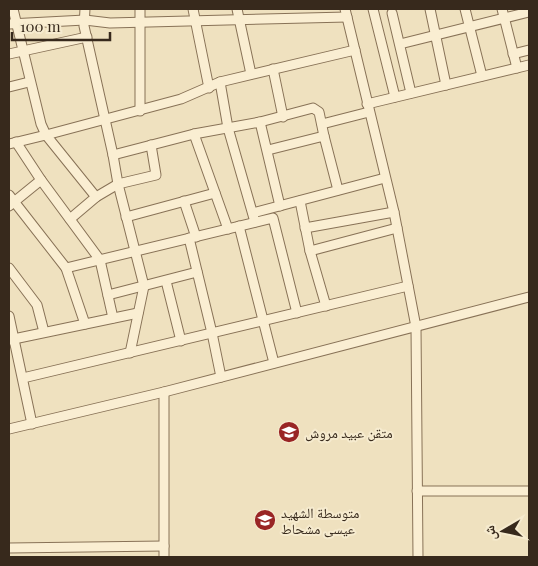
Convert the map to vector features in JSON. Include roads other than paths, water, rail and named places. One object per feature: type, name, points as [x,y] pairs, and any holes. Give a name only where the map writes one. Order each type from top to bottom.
[{"type":"street","points":[[13,9],[12,23],[22,51],[40,124],[46,135],[96,197]]},
{"type":"street","points":[[85,9],[87,37],[118,184],[144,286],[130,353]]},
{"type":"street","points":[[140,9],[140,111]]},
{"type":"street","points":[[193,9],[209,88]]},
{"type":"street","points":[[237,9],[251,74]]},
{"type":"street","points":[[297,9],[300,18]]},
{"type":"street","points":[[373,9],[395,97]]},
{"type":"street","points":[[430,9],[446,85]]},
{"type":"street","points":[[466,9],[482,76]]},
{"type":"street","points":[[400,44],[470,27],[504,13],[529,12]]},
{"type":"street","points":[[12,23],[85,20],[110,23],[240,20],[300,18],[346,13],[394,212],[416,327],[418,557]]},
{"type":"street","points":[[392,13],[411,93]]},
{"type":"street","points":[[504,13],[517,68]]},
{"type":"street","points":[[9,54],[87,37]]},
{"type":"street","points":[[113,318],[100,260],[12,143],[181,99],[220,82],[355,50]]},
{"type":"street","points":[[513,54],[529,50]]},
{"type":"street","points":[[322,124],[395,97],[529,65]]},
{"type":"street","points":[[273,69],[282,117]]},
{"type":"street","points":[[9,87],[29,82]]},
{"type":"street","points":[[220,82],[228,128],[254,218]]},
{"type":"street","points":[[113,154],[194,134],[282,117],[313,108],[316,109],[322,124],[338,190]]},
{"type":"street","points":[[260,122],[280,206]]},
{"type":"street","points":[[194,134],[228,229]]},
{"type":"street","points":[[268,150],[324,136]]},
{"type":"street","points":[[70,219],[96,197],[118,184],[156,175],[151,145]]},
{"type":"street","points":[[66,268],[239,226],[280,206],[385,178]]},
{"type":"street","points":[[41,180],[10,201],[66,268],[85,324]]},
{"type":"street","points":[[126,217],[215,193]]},
{"type":"street","points":[[184,201],[221,377]]},
{"type":"street","points":[[300,201],[310,251],[326,306]]},
{"type":"street","points":[[305,228],[394,212]]},
{"type":"street","points":[[254,218],[273,218],[297,313]]},
{"type":"street","points":[[239,226],[274,363]]},
{"type":"street","points":[[310,251],[397,228]]},
{"type":"street","points":[[9,268],[37,304],[44,332]]},
{"type":"street","points":[[108,295],[198,272]]},
{"type":"street","points":[[166,281],[181,341]]},
{"type":"street","points":[[23,378],[408,286]]},
{"type":"street","points":[[9,429],[164,392],[529,297]]},
{"type":"street","points":[[11,339],[138,312]]},
{"type":"street","points":[[9,316],[11,339],[23,378],[32,424]]},
{"type":"street","points":[[164,392],[164,557]]},
{"type":"street","points":[[417,490],[529,491]]},
{"type":"street","points":[[9,548],[164,546]]},
{"type":"place","name":"متقن عبيد مروش","points":[[289,432]]},
{"type":"place","name":"متوسطة الشهيد عيسى مشحاط","points":[[265,520]]}]
